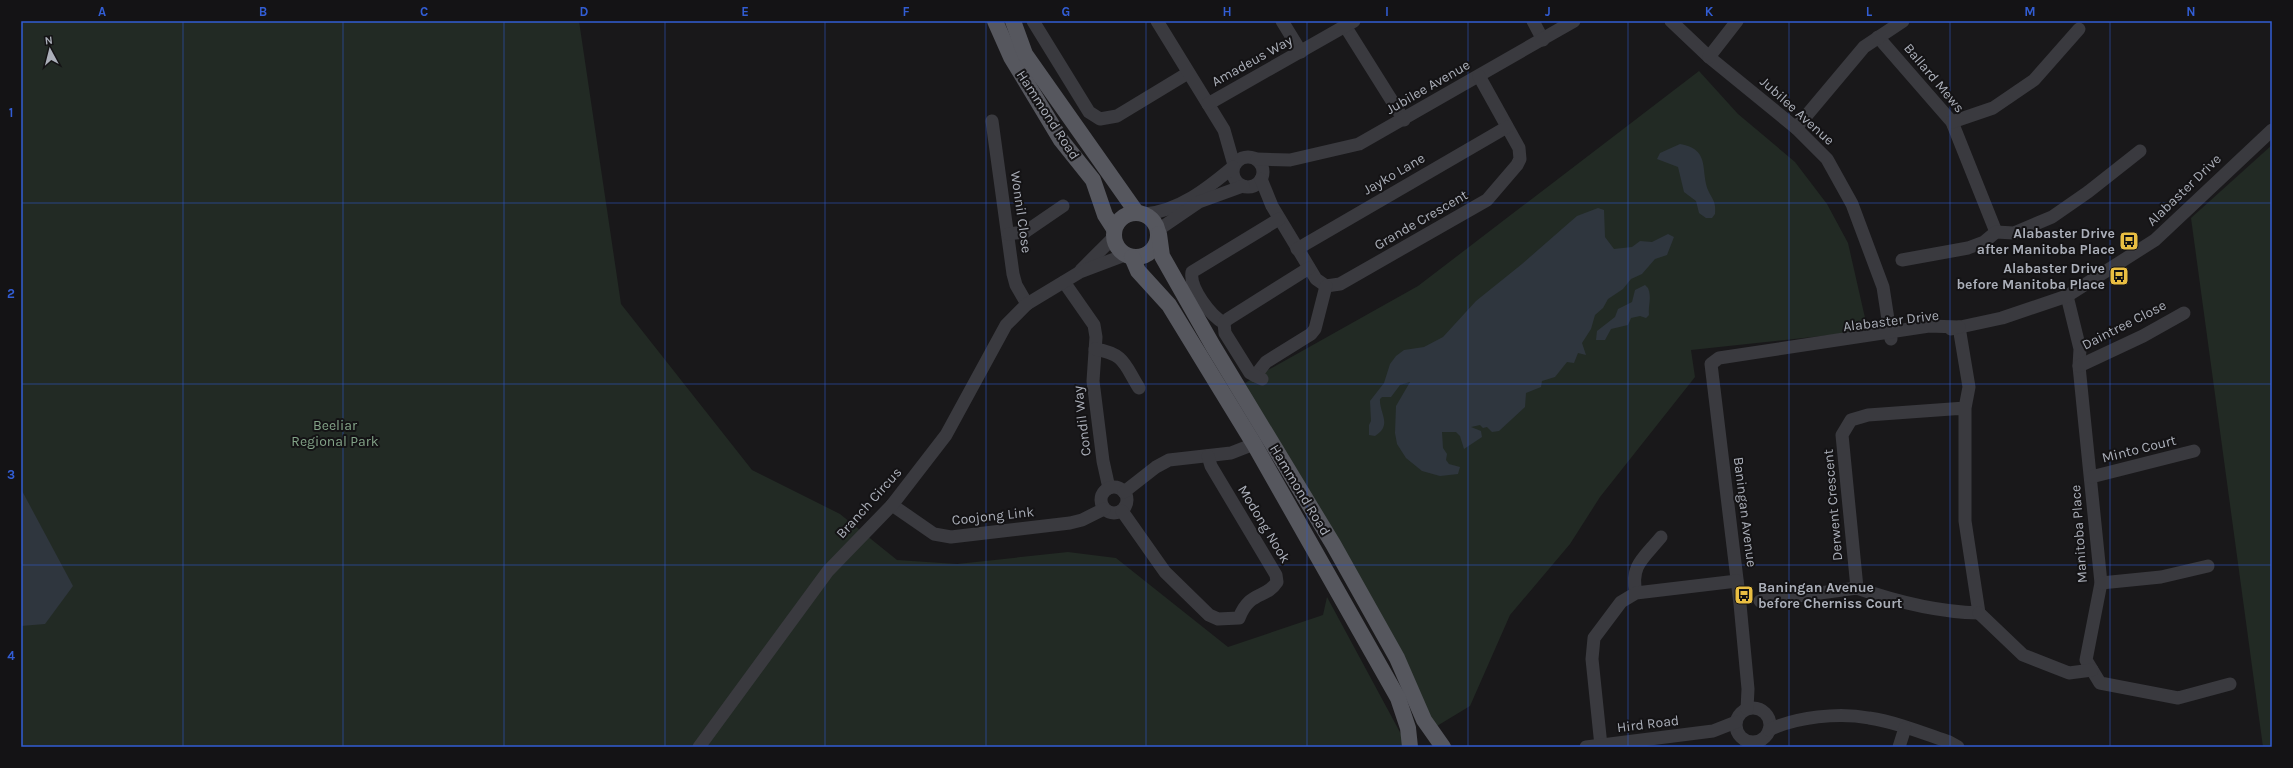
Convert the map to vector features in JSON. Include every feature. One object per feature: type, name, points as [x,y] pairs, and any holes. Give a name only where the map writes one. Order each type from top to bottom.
[{"type":"main road","name":"Hammond Road","points":[[995,21],[1011,57],[1061,140],[1093,180],[1105,215],[1114,233]]},
{"type":"main road","name":"Hammond Road","points":[[1013,21],[1025,54],[1140,213]]},
{"type":"main road","points":[[1140,213],[1150,218],[1158,232],[1154,249],[1144,256],[1128,256],[1117,247],[1114,233],[1123,217],[1140,213]]},
{"type":"main road","name":"Hammond Road","points":[[1158,232],[1162,256],[1213,346],[1336,551],[1397,658],[1424,720],[1443,747]]},
{"type":"main road","name":"Hammond Road","points":[[1128,256],[1138,271],[1169,305],[1254,444],[1398,698],[1408,728],[1410,747]]},
{"type":"main road","points":[[1430,747],[1437,747]]},
{"type":"street","points":[[1033,21],[1089,112],[1100,119],[1117,116],[1188,73]]},
{"type":"street","points":[[1157,21],[1224,130],[1240,149],[1254,158],[1263,168],[1262,178],[1272,206],[1309,268],[1318,281],[1326,286],[1314,329],[1311,334],[1266,362],[1258,377],[1250,374],[1230,343],[1225,333],[1224,323],[1209,310],[1192,282],[1192,272],[1279,219]]},
{"type":"street","points":[[1282,21],[1301,52]]},
{"type":"street","points":[[1533,21],[1543,40]]},
{"type":"street","name":"Jubilee Avenue","points":[[1254,158],[1290,160],[1359,144],[1404,120],[1574,21]]},
{"type":"street","name":"Jubilee Avenue","points":[[1670,21],[1709,57],[1796,128],[1827,159],[1852,204],[1883,287],[1887,336]]},
{"type":"street","points":[[1709,57],[1737,21]]},
{"type":"street","points":[[1796,128],[1864,47],[1903,21]]},
{"type":"street","points":[[1349,24],[1404,120]]},
{"type":"street","name":"Amadeus Way","points":[[1208,104],[1349,24]]},
{"type":"street","points":[[1952,122],[1993,108],[2034,80],[2079,28]]},
{"type":"street","name":"Ballard Mews","points":[[1878,38],[1952,122],[1996,232]]},
{"type":"street","name":"Grande Crescent","points":[[1326,286],[1340,284],[1487,200],[1520,159],[1519,148],[1478,76]]},
{"type":"street","name":"Wonnil Close","points":[[992,121],[1013,274],[1016,285],[1027,304]]},
{"type":"street","name":"Jayko Lane","points":[[1297,249],[1507,127]]},
{"type":"street","points":[[1224,130],[1234,166],[1234,177],[1272,206]]},
{"type":"street","name":"Alabaster Drive","points":[[1711,364],[1719,358],[1887,336],[1929,326],[1959,327],[2002,318],[2067,296],[2155,240],[2272,130]]},
{"type":"street","points":[[1902,260],[1968,248],[1984,242],[1996,232],[2014,233],[2052,217],[2088,192],[2140,151]]},
{"type":"street","points":[[1140,213],[1156,213],[1178,204],[1212,185],[1234,166],[1240,158],[1254,158]]},
{"type":"street","name":"Jubilee Avenue","points":[[1262,178],[1290,160]]},
{"type":"street","points":[[1158,232],[1199,202],[1246,186],[1255,185],[1262,178]]},
{"type":"street","points":[[1008,234],[1025,232],[1063,206]]},
{"type":"street","name":"Branch Circus","points":[[1080,272],[1114,233]]},
{"type":"street","name":"Branch Circus","points":[[699,747],[828,571],[892,505],[946,435],[1006,325],[1027,304],[1080,272],[1128,256]]},
{"type":"street","points":[[1224,323],[1309,268]]},
{"type":"street","name":"Condil Way","points":[[1064,282],[1094,325],[1096,337],[1093,381],[1102,461],[1109,488]]},
{"type":"street","name":"Manitoba Place","points":[[2067,296],[2080,350],[2079,366],[2101,583],[2086,660],[2100,683],[2178,698],[2230,684]]},
{"type":"street","name":"Daintree Close","points":[[2079,366],[2143,336],[2184,313]]},
{"type":"street","points":[[1959,327],[1969,386],[1965,408],[1965,521],[1979,613],[2023,655],[2069,673],[2092,670]]},
{"type":"street","points":[[1095,349],[1111,352],[1119,356],[1138,388]]},
{"type":"street","name":"Baningan Avenue","points":[[1711,364],[1711,375],[1738,581],[1748,689],[1757,711],[1770,724],[1764,739]]},
{"type":"street","name":"Derwent Crescent","points":[[1857,588],[1842,435],[1851,420],[1868,415],[1965,408]]},
{"type":"street","points":[[1124,492],[1156,467],[1168,460],[1231,453],[1254,444]]},
{"type":"street","name":"Minto Court","points":[[2091,477],[2194,452]]},
{"type":"street","name":"Modong Nook","points":[[1122,510],[1165,572],[1209,615],[1218,619],[1239,618],[1243,608],[1250,599],[1274,587],[1277,582],[1276,575],[1211,466],[1208,456]]},
{"type":"street","points":[[1109,488],[1117,488],[1124,492],[1127,500],[1122,510],[1110,513],[1104,509],[1101,497],[1109,488]]},
{"type":"street","name":"Coojong Link","points":[[892,505],[934,534],[951,537],[1070,523],[1082,520],[1104,509]]},
{"type":"street","points":[[1636,593],[1633,578],[1637,567],[1661,537]]},
{"type":"street","points":[[2101,583],[2161,577],[2208,566]]},
{"type":"street","points":[[1601,746],[1592,659],[1594,638],[1621,602],[1636,593],[1738,581]]},
{"type":"street","points":[[1760,601],[1857,588],[1892,600],[1951,612],[1979,613]]},
{"type":"street","points":[[1743,736],[1738,716],[1757,711],[1786,722]]},
{"type":"street","name":"Hird Road","points":[[1586,747],[1653,743],[1713,731],[1764,739],[1786,722],[1814,717],[1868,717],[1948,742],[1958,747]]},
{"type":"street","points":[[1899,747],[1905,728]]},
{"type":"green space","name":"Beeliar Regional Park","points":[[21,21],[579,21],[621,304],[752,470],[840,514],[897,560],[957,564],[1068,552],[1116,558],[1228,647],[1323,615],[1327,597],[1408,747],[21,747]]},
{"type":"green space","points":[[1699,71],[1738,114],[1795,162],[1827,204],[1848,243],[1868,331],[1691,350],[1695,377],[1600,497],[1570,544],[1510,615],[1470,706],[1432,729],[1243,384],[1418,286]]},
{"type":"green space","points":[[2272,145],[2272,747],[2263,747],[2191,218]]},
{"type":"shaded area","points":[[1680,144],[1689,146],[1702,158],[1707,188],[1715,205],[1715,214],[1712,218],[1706,218],[1699,213],[1696,201],[1684,192],[1678,167],[1657,159],[1660,153]]},
{"type":"shaded area","points":[[1598,208],[1604,210],[1605,237],[1614,249],[1632,247],[1640,241],[1652,242],[1668,234],[1674,237],[1667,255],[1655,259],[1642,274],[1631,279],[1623,289],[1608,299],[1603,308],[1595,315],[1591,329],[1582,343],[1586,355],[1578,353],[1574,363],[1567,362],[1555,377],[1542,381],[1541,387],[1526,393],[1525,407],[1499,431],[1492,432],[1487,427],[1483,428],[1480,425],[1471,427],[1481,431],[1482,437],[1464,449],[1460,436],[1456,432],[1442,432],[1443,448],[1447,454],[1446,460],[1449,464],[1460,467],[1458,474],[1440,476],[1422,471],[1406,458],[1397,444],[1395,433],[1396,406],[1410,382],[1400,385],[1391,397],[1382,397],[1380,399],[1384,419],[1383,428],[1375,436],[1369,435],[1369,425],[1371,421],[1370,401],[1384,383],[1390,364],[1396,356],[1404,350],[1424,347],[1443,337],[1476,301],[1522,264],[1577,216]]},
{"type":"shaded area","points":[[1645,285],[1648,288],[1650,295],[1649,315],[1646,318],[1640,316],[1631,318],[1628,325],[1611,329],[1605,340],[1596,340],[1597,331],[1615,317],[1618,309],[1632,302],[1635,290]]},
{"type":"shaded area","points":[[21,489],[73,586],[45,624],[21,626]]},
{"type":"place","name":"Alabaster Drive after Manitoba Place","points":[[2129,241]]},
{"type":"place","name":"Alabaster Drive before Manitoba Place","points":[[2119,276]]},
{"type":"place","name":"Baningan Avenue before Cherniss Court","points":[[1744,595]]}]
